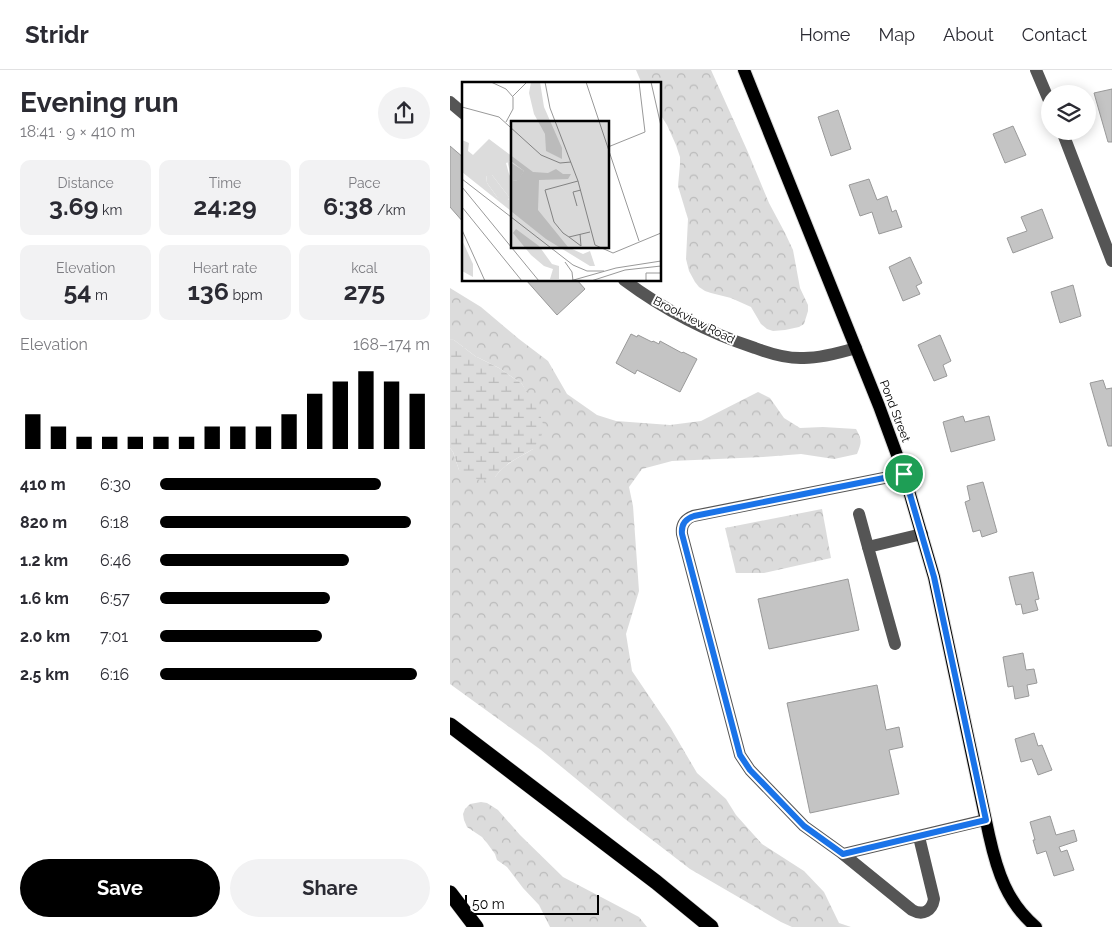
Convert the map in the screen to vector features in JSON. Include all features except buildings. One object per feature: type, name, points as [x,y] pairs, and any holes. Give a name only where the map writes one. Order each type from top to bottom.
[{"type":"highway","points":[[450,725],[594,834],[711,927]]},
{"type":"highway","points":[[450,894],[476,927]]},
{"type":"main road","name":"Pond Street","points":[[744,70],[879,406],[904,474],[922,534],[939,602],[998,871],[1004,886],[1017,908],[1036,927]]},
{"type":"street","points":[[1036,70],[1042,85]]},
{"type":"street","points":[[450,102],[462,112]]},
{"type":"street","points":[[1066,140],[1110,247],[1112,261]]},
{"type":"street","name":"Brookview Road","points":[[625,281],[656,302],[713,332],[766,352],[784,357],[804,358],[856,348]]},
{"type":"street","points":[[904,474],[694,516],[683,524],[682,534],[740,755],[750,770],[804,826],[843,854],[912,910],[923,913],[930,909],[934,899],[919,837]]},
{"type":"street","points":[[859,514],[895,644]]},
{"type":"street","points":[[868,547],[922,534]]},
{"type":"street","points":[[843,854],[986,820]]},
{"type":"green space","points":[[636,70],[711,70],[769,203],[793,250],[800,288],[808,305],[804,324],[785,330],[773,331],[767,329],[761,324],[751,307],[731,298],[705,291],[695,282],[689,271],[686,259],[688,219],[678,186],[680,157],[667,125],[661,116],[661,82],[641,82]]},
{"type":"green space","points":[[450,288],[481,307],[548,361],[567,394],[597,415],[616,421],[670,425],[701,421],[758,392],[770,398],[784,418],[800,428],[856,429],[861,441],[857,454],[834,459],[801,454],[672,461],[642,469],[629,487],[633,506],[639,591],[626,634],[632,671],[670,727],[697,773],[726,799],[736,815],[762,844],[804,871],[824,892],[839,923],[851,927],[792,927],[690,869],[541,750],[450,684],[450,448],[459,470],[495,477],[508,465],[533,449],[528,395],[522,384],[450,339]]},
{"type":"green space","points":[[450,339],[522,384],[539,411],[543,424],[541,437],[533,449],[509,463],[495,477],[483,481],[470,477],[459,470],[450,448]]},
{"type":"green space","points":[[822,509],[831,558],[764,573],[736,573],[725,528]]},
{"type":"green space","points":[[487,803],[498,810],[520,835],[563,877],[639,917],[647,927],[550,927],[539,905],[507,867],[497,860],[495,854],[482,837],[467,827],[463,814],[465,809],[470,804]]},
{"type":"route","points":[[904,474],[934,577],[986,820],[843,854],[804,826],[750,770],[740,755],[682,529],[686,520],[694,516],[904,474]]}]
